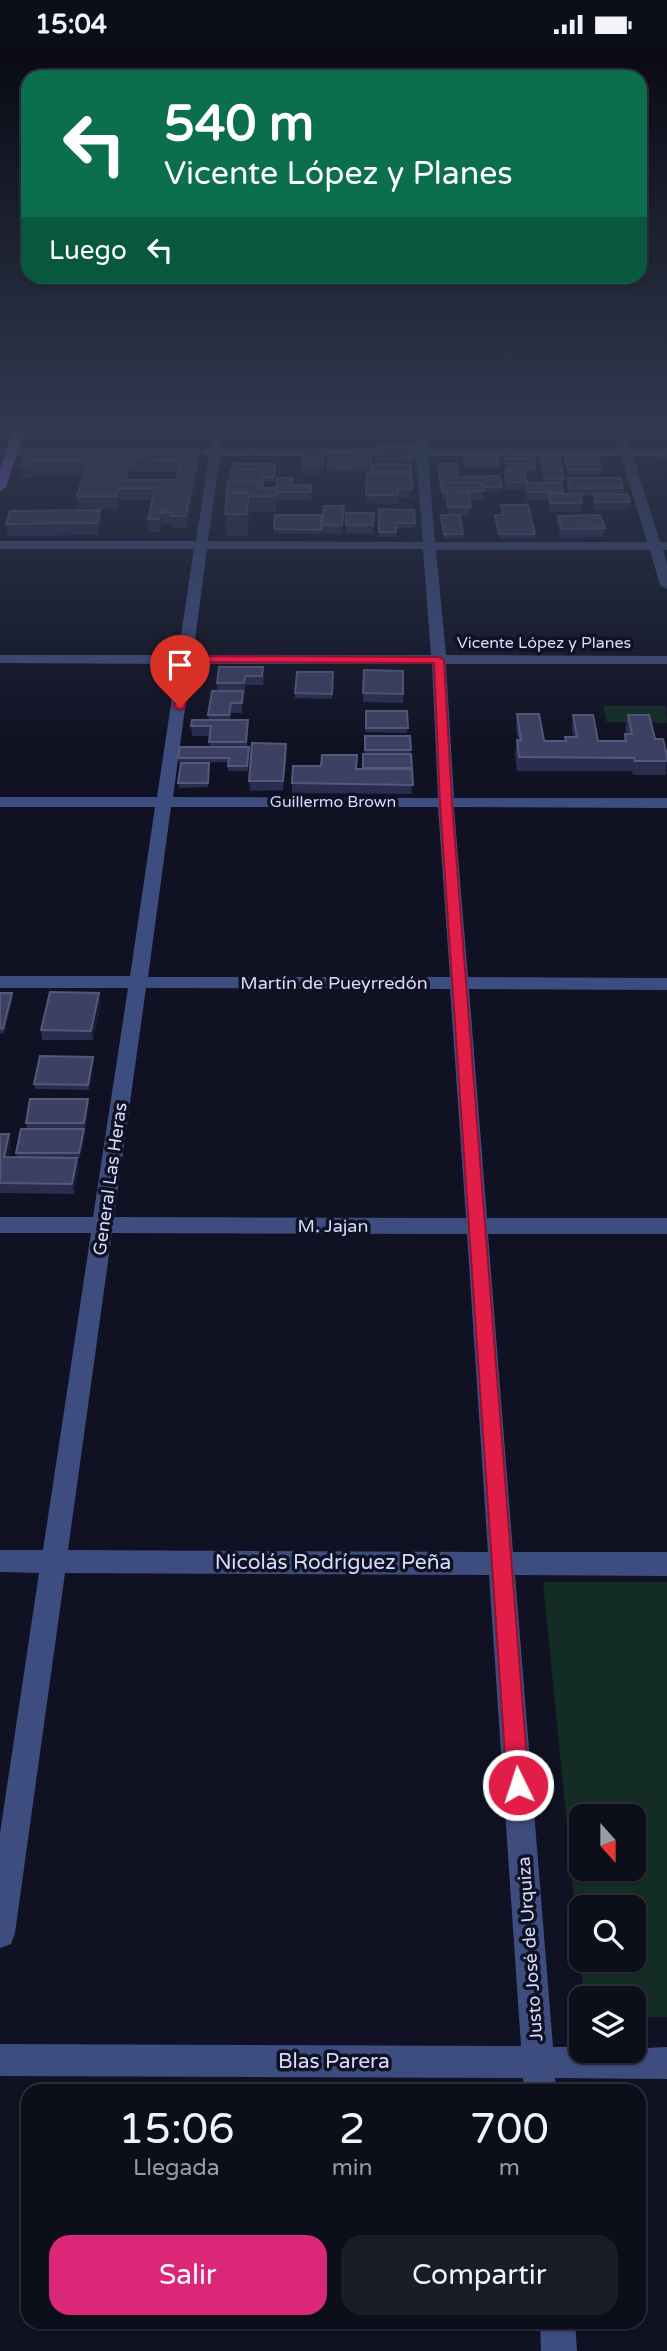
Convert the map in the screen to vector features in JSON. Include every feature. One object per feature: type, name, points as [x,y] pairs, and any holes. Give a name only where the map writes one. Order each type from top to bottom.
[{"type":"street","name":"General Las Heras","points":[[0,1933],[187,659],[203,531]]},
{"type":"street","name":"Justo José de Urquiza","points":[[428,531],[539,2077]]},
{"type":"street","points":[[0,545],[662,546],[667,585]]},
{"type":"street","name":"Vicente López y Planes","points":[[0,659],[667,660]]},
{"type":"street","name":"Guillermo Brown","points":[[0,802],[667,803]]},
{"type":"street","name":"Martín de Pueyrredón","points":[[0,982],[667,984]]},
{"type":"street","name":"M. Jajan","points":[[0,1225],[667,1226]]},
{"type":"street","name":"Nicolás Rodríguez Peña","points":[[0,1561],[667,1564]]},
{"type":"street","name":"Blas Parera","points":[[0,2060],[539,2077],[667,2063]]},
{"type":"street","points":[[557,2329],[559,2351]]},
{"type":"green space","points":[[603,706],[666,706],[667,723],[607,722]]},
{"type":"green space","points":[[543,1582],[667,1582],[667,2017],[646,2017],[646,1986],[583,1986],[581,1972],[646,1972],[646,1895],[574,1895],[572,1881],[646,1881],[646,1804],[569,1804],[569,1846]]},
{"type":"building","points":[[444,531],[463,531],[463,534],[444,534]]},
{"type":"building","points":[[498,531],[534,531],[535,534],[499,534]]},
{"type":"building","points":[[219,667],[263,667],[262,676],[245,676],[244,683],[217,683]]},
{"type":"building","points":[[364,670],[403,671],[403,694],[363,693]]},
{"type":"building","points":[[297,672],[333,672],[332,694],[295,693]]},
{"type":"building","points":[[212,691],[243,691],[242,703],[231,703],[229,715],[208,715]]},
{"type":"building","points":[[366,711],[407,711],[408,728],[366,728]]},
{"type":"building","points":[[517,714],[539,714],[544,741],[566,741],[565,737],[577,737],[573,715],[593,715],[598,741],[626,741],[625,734],[632,734],[628,715],[649,715],[655,739],[663,739],[667,761],[635,761],[634,758],[519,757],[517,740],[521,741]]},
{"type":"building","points":[[192,720],[248,720],[246,742],[209,742],[211,726],[191,726]]},
{"type":"building","points":[[365,736],[410,736],[411,750],[365,750]]},
{"type":"building","points":[[252,743],[286,744],[283,781],[249,781]]},
{"type":"building","points":[[180,747],[249,747],[247,766],[228,766],[229,758],[178,758]]},
{"type":"building","points":[[363,754],[411,754],[412,768],[363,768]]},
{"type":"building","points":[[322,755],[357,755],[356,769],[412,769],[413,785],[292,783],[293,766],[321,766]]},
{"type":"building","points":[[181,763],[209,763],[208,783],[178,783]]},
{"type":"building","points":[[50,992],[99,993],[91,1031],[41,1030]]},
{"type":"building","points":[[0,993],[12,993],[3,1029],[0,1028]]},
{"type":"building","points":[[40,1056],[93,1057],[88,1085],[34,1084]]},
{"type":"building","points":[[30,1099],[88,1099],[84,1123],[26,1123]]},
{"type":"building","points":[[21,1129],[84,1129],[79,1153],[16,1153]]},
{"type":"building","points":[[0,1134],[9,1134],[4,1157],[77,1158],[72,1184],[0,1183]]},
{"type":"route","points":[[180,707],[187,659],[439,660],[446,803],[518,1785]]}]
